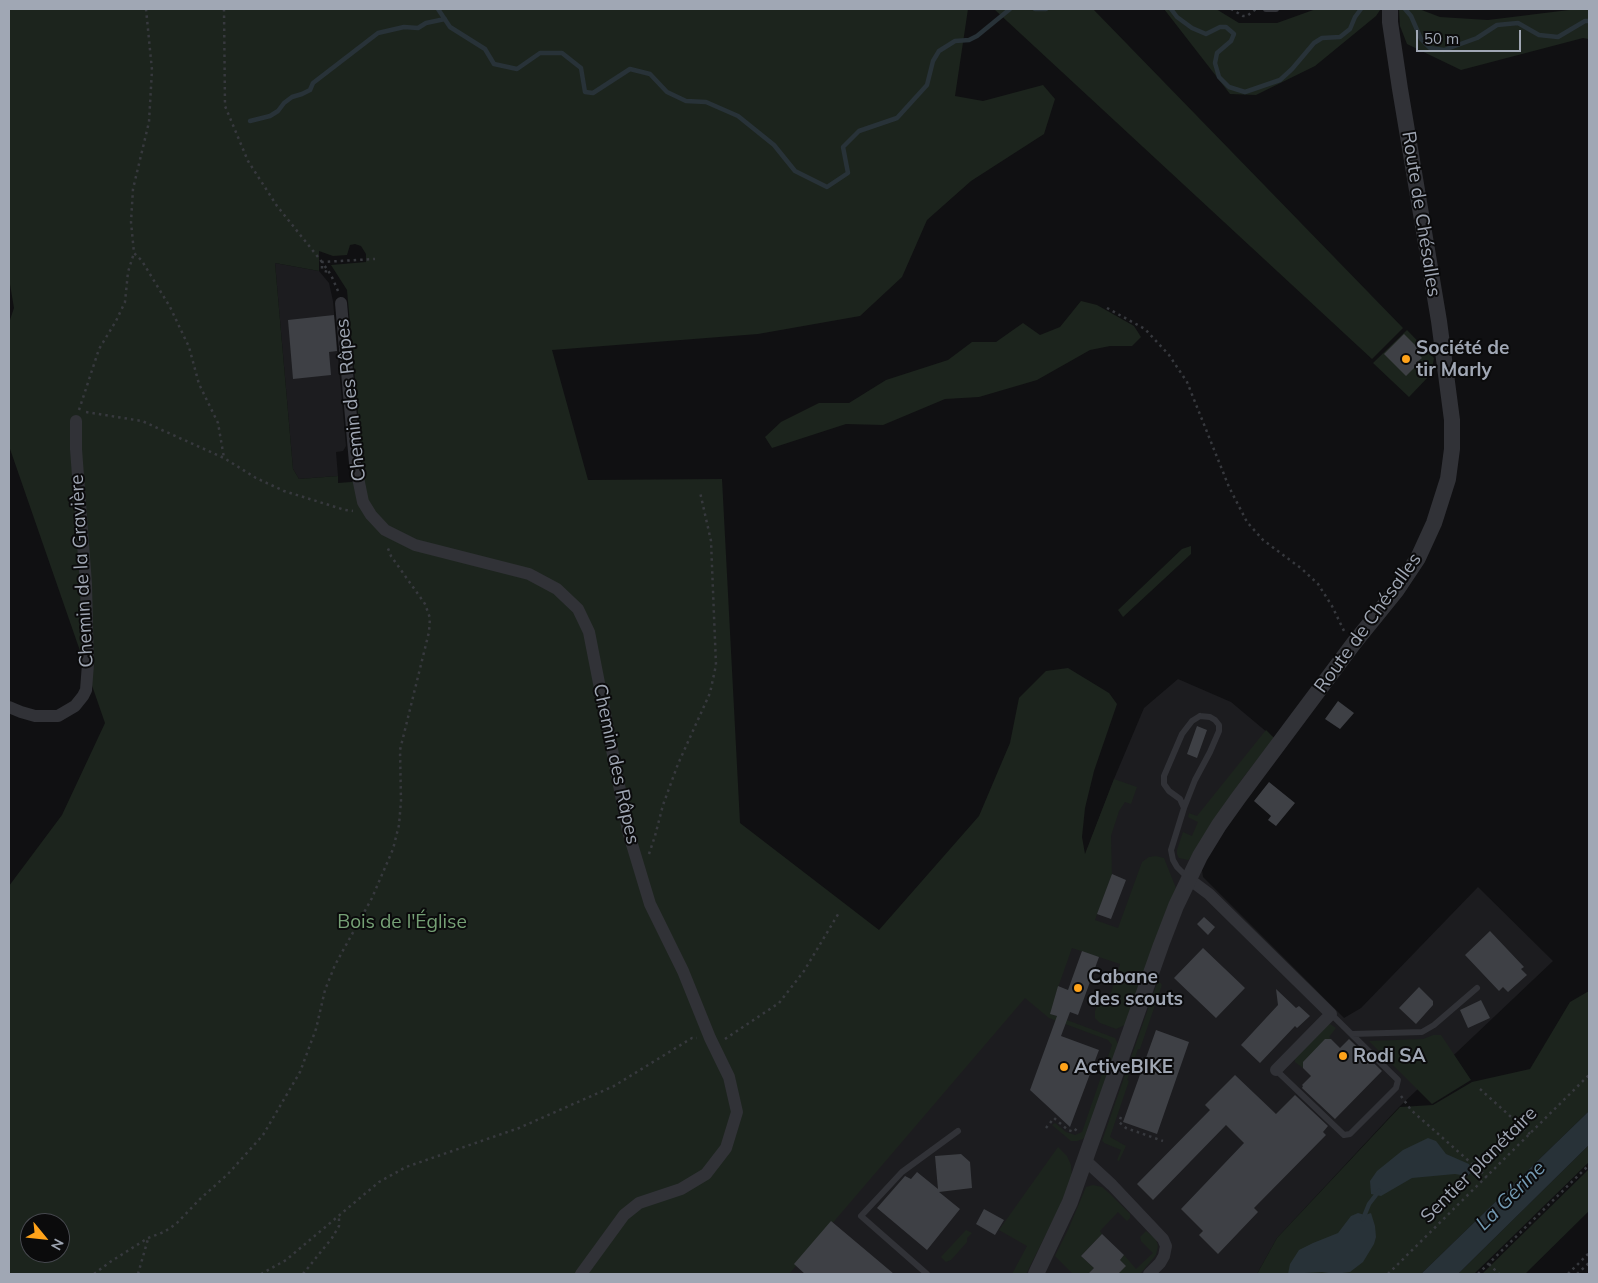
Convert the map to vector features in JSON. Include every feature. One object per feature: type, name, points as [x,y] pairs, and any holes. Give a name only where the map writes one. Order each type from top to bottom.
[{"type":"street","name":"Route de Chésalles","points":[[1036,1274],[1070,1202],[1086,1161],[1161,945],[1189,879],[1219,825],[1354,644],[1396,591],[1418,558],[1434,523],[1448,479],[1452,449],[1452,420],[1439,321],[1390,16]]},
{"type":"street","name":"Chemin des Râpes","points":[[341,303],[355,463],[363,502],[371,516],[385,530],[415,545],[529,574],[557,589],[578,609],[589,632],[628,831],[650,904],[683,971],[710,1038],[729,1077],[737,1112],[726,1148],[706,1174],[681,1188],[639,1203],[624,1215],[581,1274]]},
{"type":"street","name":"Chemin de la Gravière","points":[[9,706],[35,716],[58,716],[76,706],[86,690],[88,664],[86,584],[76,449],[77,416]]},
{"type":"street","points":[[1189,879],[1209,894],[1331,1014],[1276,1070]]},
{"type":"street","points":[[1086,1161],[1112,1185],[1163,1239],[1166,1246],[1164,1256],[1150,1274]]},
{"type":"lane","points":[[1266,9],[1276,9]]},
{"type":"lane","points":[[1184,808],[1180,800],[1164,784],[1164,776],[1182,734],[1192,721],[1200,716],[1210,717],[1219,726],[1219,731],[1194,780],[1171,850],[1177,867],[1189,879]]},
{"type":"lane","points":[[1352,1034],[1422,1032],[1434,1025],[1477,988]]},
{"type":"lane","points":[[1276,1070],[1344,1136],[1350,1134],[1396,1088],[1398,1080],[1331,1014]]},
{"type":"lane","points":[[927,1274],[861,1216],[902,1172],[958,1131]]},
{"type":"path","points":[[146,9],[152,70],[148,122],[133,188],[131,222],[134,253],[128,272],[125,302],[99,349],[77,416],[142,421],[224,458],[256,478],[284,491],[345,510],[354,511],[367,508]]},
{"type":"path","points":[[224,9],[225,106],[248,161],[277,206],[316,253],[329,272],[337,287],[341,303]]},
{"type":"path","points":[[1231,9],[1243,16],[1247,16],[1256,9]]},
{"type":"path","points":[[134,253],[142,261],[170,307],[189,347],[199,384],[218,423],[224,458]]},
{"type":"path","points":[[322,262],[375,258]]},
{"type":"path","points":[[1107,308],[1145,329],[1170,355],[1187,382],[1229,487],[1247,522],[1263,540],[1302,569],[1318,584],[1332,606],[1343,631],[1354,644]]},
{"type":"path","points":[[640,871],[645,864],[655,836],[663,805],[678,764],[710,693],[716,665],[711,541],[700,492]]},
{"type":"path","points":[[94,1274],[148,1238],[164,1232],[176,1224],[228,1174],[263,1135],[300,1072],[316,1029],[325,990],[335,965],[372,898],[393,849],[399,825],[401,801],[400,750],[430,618],[425,604],[391,556],[387,547],[385,530]]},
{"type":"path","points":[[261,1274],[286,1260],[379,1182],[406,1167],[519,1128],[614,1086],[692,1038],[725,1039],[779,1003],[804,970],[840,911]]},
{"type":"path","name":"Sentier planétaire","points":[[1388,1274],[1589,1075]]},
{"type":"path","points":[[1396,1088],[1411,1110],[1487,1176]]},
{"type":"path","points":[[1480,1088],[1530,1134]]},
{"type":"path","points":[[1121,1117],[1119,1122],[1126,1128],[1163,1142]]},
{"type":"path","points":[[1046,1128],[1054,1118],[1068,1130],[1074,1132],[1077,1128]]},
{"type":"path","points":[[1478,1274],[1589,1165]]},
{"type":"path","points":[[303,1274],[332,1238],[338,1226],[340,1215]]},
{"type":"path","points":[[138,1274],[148,1238]]},
{"type":"path","points":[[1568,1274],[1589,1253]]},
{"type":"path","points":[[1578,1274],[1589,1263]]},
{"type":"path","points":[[1489,1264],[1499,1274]]},
{"type":"shaded area","points":[[275,263],[319,271],[329,283],[333,301],[346,446],[343,451],[336,452],[338,476],[299,479],[293,469]]},
{"type":"shaded area","points":[[1178,679],[1231,702],[1274,738],[1200,856],[1203,877],[1344,1018],[1361,1008],[1478,887],[1553,961],[1399,1107],[1277,1238],[1257,1274],[787,1274],[1085,855],[1144,708]]},
{"type":"green space","name":"Bois de l'Église","points":[[9,9],[968,9],[955,96],[983,101],[1043,85],[1055,99],[1044,134],[971,181],[927,220],[902,277],[860,316],[758,334],[552,350],[588,480],[722,479],[740,823],[879,930],[979,816],[1010,743],[1019,698],[1046,671],[1068,668],[1109,693],[1117,704],[1094,771],[1085,808],[1082,837],[1085,854],[1114,779],[1137,787],[1131,804],[1125,802],[1119,811],[1111,836],[1112,874],[1095,920],[1118,928],[1142,862],[1149,857],[1164,858],[1176,888],[1125,1025],[1116,1029],[1100,1023],[1095,1018],[1095,1011],[1099,1000],[1108,1002],[1120,964],[1072,948],[1055,996],[1051,1014],[1115,1038],[1118,1044],[1087,1135],[1083,1139],[1071,1141],[1052,1125],[1055,1123],[1066,1132],[1075,1135],[1082,1132],[1112,1045],[1108,1040],[1049,1018],[1025,998],[789,1274],[9,1274],[9,886],[62,815],[105,723],[9,446],[9,323],[14,308],[9,278]],"holes":[[[350,245],[361,246],[366,254],[366,262],[331,265],[347,290],[364,481],[338,483],[338,476],[299,479],[293,469],[275,263],[319,271],[319,251],[333,256],[347,255]]]},
{"type":"green space","points":[[994,9],[1093,9],[1403,328],[1372,359]]},
{"type":"green space","points":[[1164,9],[1216,9],[1239,23],[1277,23],[1316,9],[1380,10],[1376,16],[1315,66],[1256,95],[1230,94]]},
{"type":"green space","points":[[1399,9],[1419,9],[1440,17],[1488,20],[1589,9],[1589,39],[1583,38],[1461,70],[1407,44],[1400,26]]},
{"type":"green space","points":[[1081,301],[1097,305],[1134,326],[1141,337],[1132,346],[1110,346],[1090,350],[1037,380],[979,397],[945,399],[883,425],[846,424],[772,448],[765,437],[781,422],[819,403],[849,403],[886,380],[948,360],[972,342],[996,342],[1023,323],[1040,335],[1060,327]]},
{"type":"green space","points":[[1407,330],[1434,358],[1431,374],[1409,397],[1373,363]]},
{"type":"green space","points":[[1191,546],[1191,554],[1123,617],[1118,610],[1182,549]]},
{"type":"green space","points":[[1266,730],[1274,738],[1242,779],[1192,856],[1188,860],[1179,858],[1177,850],[1183,832],[1192,836],[1198,822],[1188,817],[1189,813],[1197,816]]},
{"type":"green space","points":[[1158,980],[1162,985],[1127,1080],[1129,1081],[1110,1137],[1126,1146],[1119,1161],[1117,1160],[1121,1150],[1102,1141]]},
{"type":"green space","points":[[1589,991],[1589,1111],[1421,1274],[1257,1274],[1277,1238],[1400,1107],[1433,1105],[1472,1082],[1530,1069],[1570,1002]]},
{"type":"green space","points":[[1330,1024],[1336,1028],[1329,1037],[1331,1039],[1303,1068],[1295,1062],[1295,1058],[1326,1025]]},
{"type":"green space","points":[[1433,1035],[1441,1035],[1471,1080],[1432,1104],[1369,1041],[1423,1039]]},
{"type":"green space","points":[[1589,1145],[1589,1162],[1474,1274],[1458,1274]]},
{"type":"green space","points":[[1058,1147],[1067,1156],[1071,1165],[1072,1178],[1026,1274],[1012,1274],[1027,1246],[999,1230]]},
{"type":"green space","points":[[1589,1169],[1589,1211],[1525,1274],[1482,1274]]},
{"type":"green space","points":[[1093,1185],[1102,1187],[1109,1193],[1130,1214],[1130,1218],[1127,1221],[1118,1212],[1100,1231],[1102,1234],[1081,1256],[1094,1268],[1088,1274],[1073,1274],[1055,1256],[1086,1187]]},
{"type":"green space","points":[[966,1230],[972,1233],[967,1238],[967,1242],[951,1260],[946,1262],[941,1257]]},
{"type":"green space","points":[[1146,1231],[1156,1239],[1158,1246],[1156,1255],[1140,1274],[1118,1274],[1126,1266],[1120,1260],[1124,1255],[1136,1269],[1153,1253],[1141,1241],[1140,1237]]},
{"type":"water","name":"La Gérine","points":[[1589,1111],[1589,1145],[1458,1274],[1421,1274]]},
{"type":"water","points":[[1428,1138],[1436,1141],[1446,1154],[1469,1164],[1472,1172],[1467,1176],[1455,1174],[1412,1178],[1381,1196],[1371,1194],[1370,1181],[1377,1171],[1403,1150]]},
{"type":"water","points":[[1358,1213],[1365,1215],[1371,1213],[1375,1226],[1376,1237],[1374,1244],[1363,1262],[1350,1272],[1335,1274],[1322,1272],[1288,1274],[1290,1264],[1299,1250],[1338,1233],[1351,1216]]},
{"type":"building","points":[[334,315],[337,351],[329,352],[331,375],[293,379],[288,320]]},
{"type":"building","points":[[1404,334],[1421,351],[1418,354],[1422,358],[1406,376],[1384,354]]},
{"type":"building","points":[[1338,701],[1354,713],[1340,729],[1325,719]]},
{"type":"building","points":[[1197,726],[1207,730],[1197,758],[1187,754]]},
{"type":"building","points":[[1269,782],[1295,803],[1276,826],[1268,820],[1271,816],[1254,801]]},
{"type":"building","points":[[1112,874],[1126,880],[1111,919],[1097,914]]},
{"type":"building","points":[[1204,917],[1215,927],[1208,935],[1197,924]]},
{"type":"building","points":[[1490,931],[1524,967],[1521,969],[1527,975],[1508,992],[1503,987],[1499,991],[1465,955]]},
{"type":"building","points":[[1203,948],[1245,988],[1216,1018],[1174,978]]},
{"type":"building","points":[[1082,951],[1099,957],[1078,1015],[1070,1012],[1061,1036],[1099,1050],[1070,1127],[1030,1090],[1057,1016],[1050,1014],[1058,986],[1068,990]]},
{"type":"building","points":[[1419,987],[1433,1001],[1433,1005],[1416,1024],[1399,1008]]},
{"type":"building","points":[[1276,989],[1296,1008],[1299,1006],[1310,1016],[1297,1028],[1295,1026],[1260,1063],[1241,1045],[1278,1005]]},
{"type":"building","points":[[1481,1000],[1490,1018],[1468,1028],[1460,1010]]},
{"type":"building","points":[[1156,1030],[1189,1042],[1157,1134],[1123,1122]]},
{"type":"building","points":[[1325,1039],[1331,1039],[1340,1048],[1349,1039],[1382,1071],[1335,1119],[1302,1088],[1302,1085],[1311,1076],[1303,1068],[1303,1062]]},
{"type":"building","points":[[1235,1075],[1276,1114],[1295,1095],[1328,1126],[1323,1132],[1326,1135],[1254,1208],[1258,1212],[1218,1254],[1199,1235],[1203,1231],[1181,1209],[1244,1143],[1226,1125],[1153,1200],[1137,1184],[1210,1110],[1205,1105]]},
{"type":"building","points":[[961,1154],[970,1162],[972,1188],[939,1192],[960,1209],[927,1250],[877,1208],[905,1176],[911,1179],[917,1172],[938,1189],[935,1156]]},
{"type":"building","points":[[984,1209],[1004,1220],[995,1235],[976,1224]]},
{"type":"building","points":[[831,1221],[894,1274],[805,1274],[794,1264]]},
{"type":"building","points":[[1102,1234],[1124,1255],[1120,1260],[1126,1266],[1118,1274],[1088,1274],[1094,1268],[1081,1256]]},
{"type":"waterway","points":[[438,9],[450,27],[485,49],[494,64],[517,69],[540,53],[562,53],[581,68],[585,92],[593,93],[630,69],[650,74],[667,92],[686,101],[706,102],[738,116],[774,145],[795,171],[827,187],[848,173],[843,147],[859,131],[897,118],[927,85],[933,61],[939,51],[955,41],[969,40],[977,36],[1010,9]]},
{"type":"waterway","points":[[1035,9],[1046,9]]},
{"type":"waterway","points":[[1171,9],[1177,17],[1192,28],[1206,34],[1220,27],[1226,27],[1234,34],[1231,41],[1217,53],[1215,63],[1219,77],[1229,87],[1245,92],[1280,80],[1314,43],[1322,38],[1340,37],[1350,29],[1361,9]]},
{"type":"waterway","points":[[1405,9],[1411,16],[1421,39],[1430,48],[1444,50],[1477,38],[1497,25],[1518,23],[1539,35],[1558,37],[1585,21],[1589,21]]},
{"type":"waterway","points":[[250,121],[270,116],[292,97],[310,90],[313,83],[378,33],[404,27],[418,28],[426,23],[445,19]]},
{"type":"waterway","points":[[1467,1169],[1477,1174]]},
{"type":"waterway","points":[[1363,1219],[1369,1204],[1379,1191]]},
{"type":"place","name":"Société de tir Marly","points":[[1406,359]]},
{"type":"place","name":"Cabane des scouts","points":[[1078,988]]},
{"type":"place","name":"Rodi SA","points":[[1343,1056]]},
{"type":"place","name":"ActiveBIKE","points":[[1064,1067]]}]
